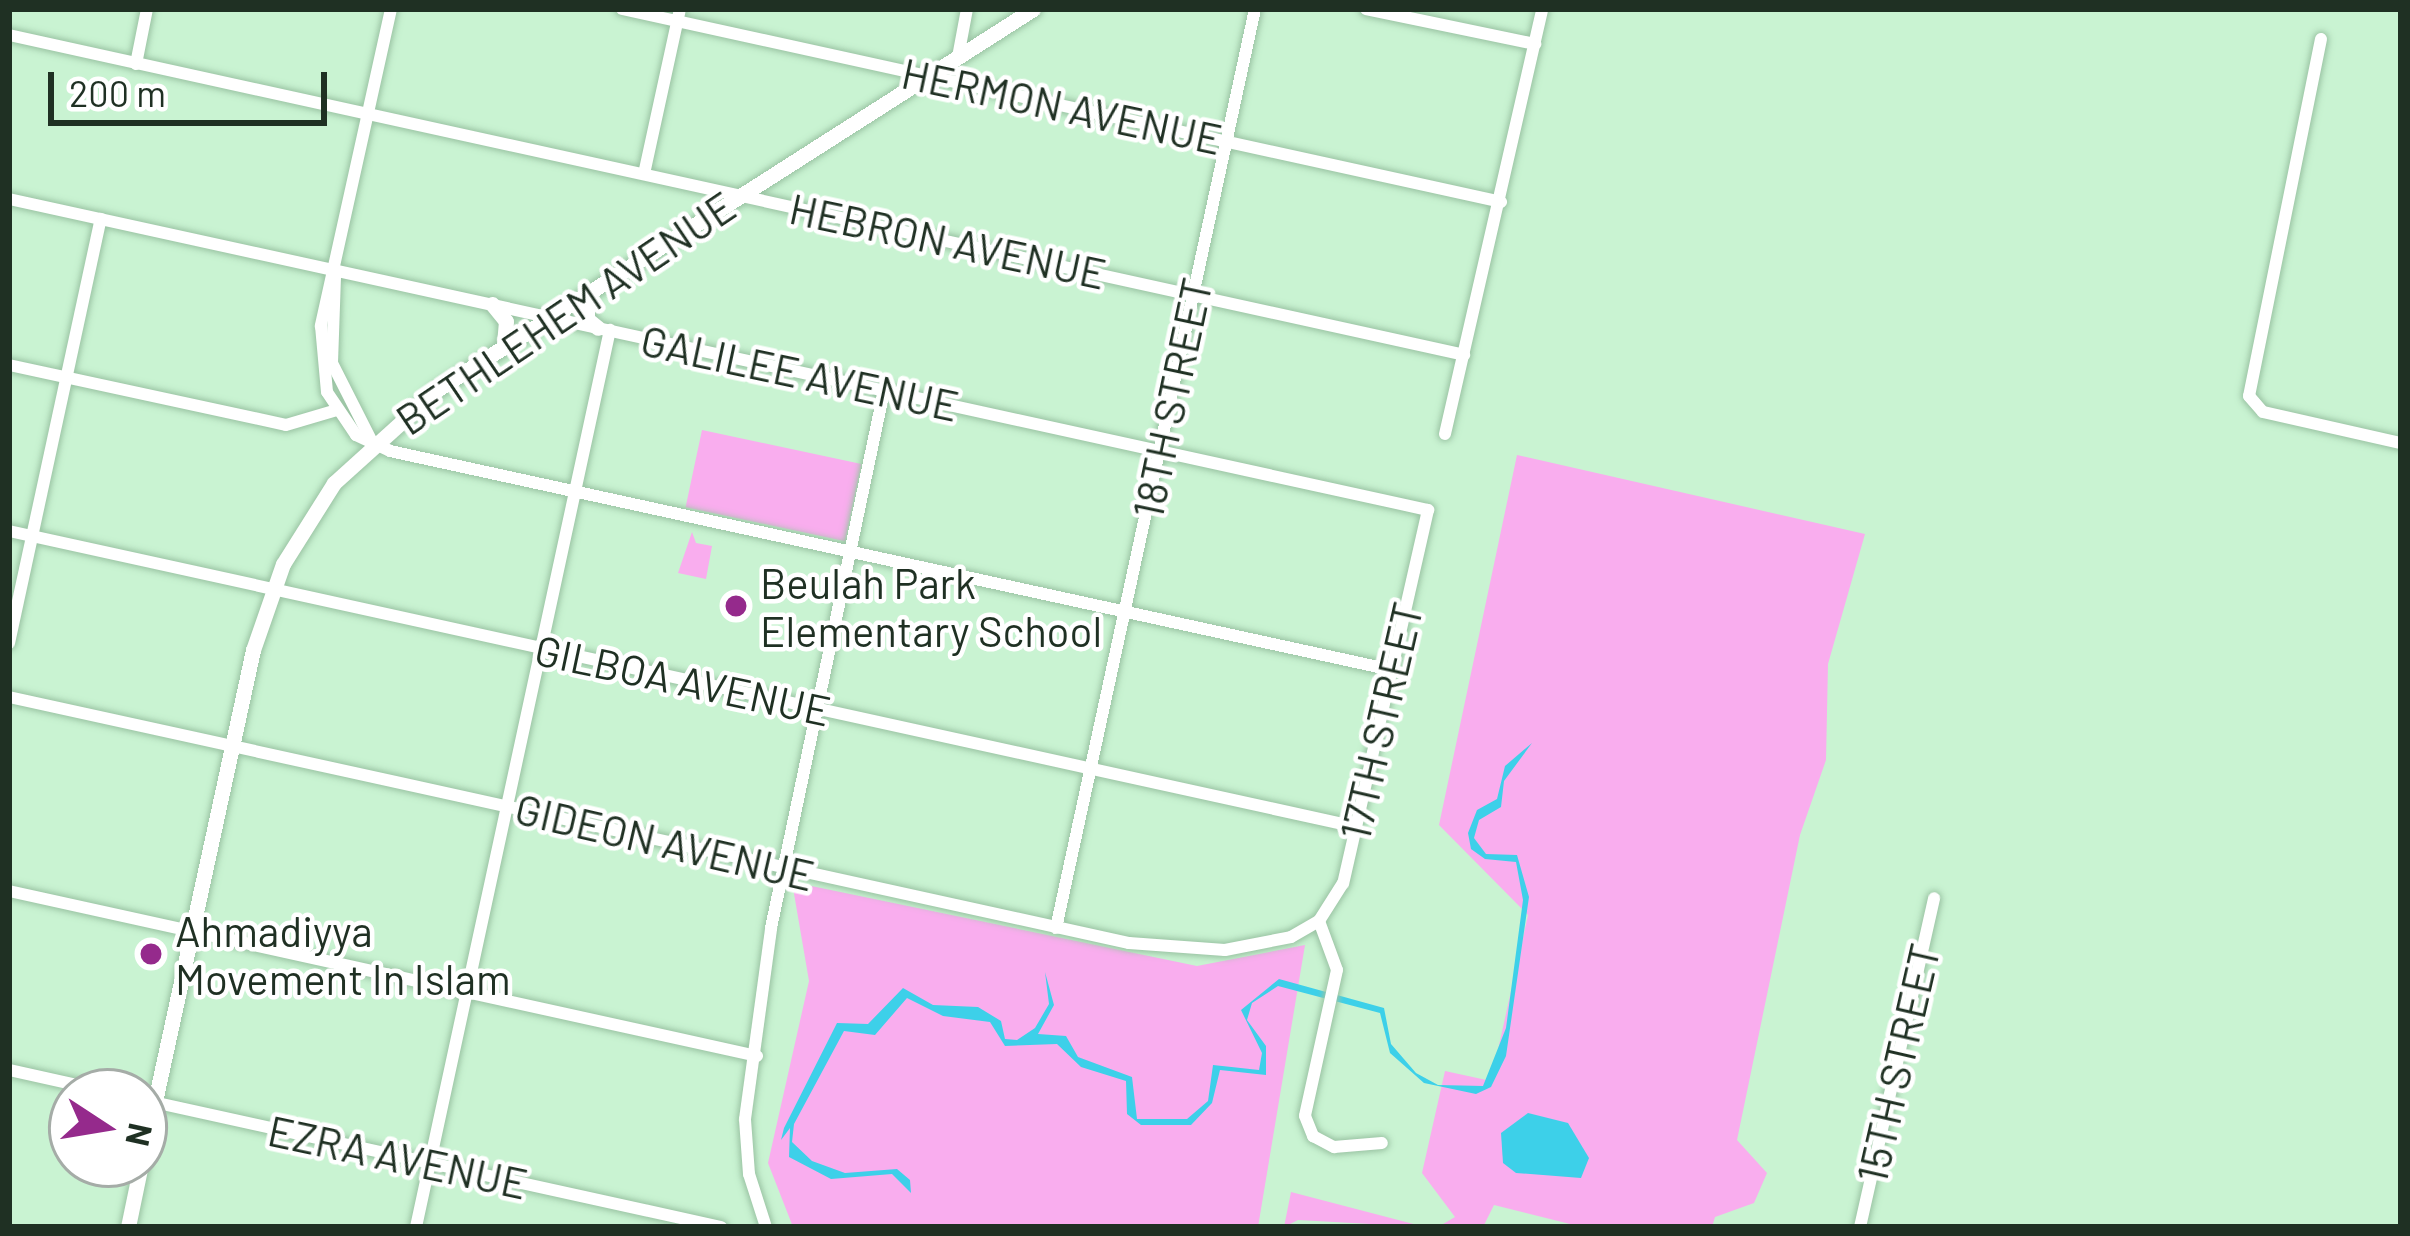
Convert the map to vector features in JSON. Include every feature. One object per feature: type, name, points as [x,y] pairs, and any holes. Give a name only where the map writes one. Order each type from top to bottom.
[{"type":"main road","name":"BETHLEHEM AVENUE","points":[[157,1068],[232,746],[274,589],[312,514],[372,442],[504,346],[1033,9]]},
{"type":"main road","points":[[587,293],[587,319],[604,329]]},
{"type":"main road","points":[[492,304],[506,321],[504,346]]},
{"type":"main road","points":[[128,1227],[137,1188]]},
{"type":"street","points":[[136,64],[147,9]]},
{"type":"street","points":[[391,9],[320,349],[341,406],[372,442],[1392,670]]},
{"type":"street","name":"HERMON AVENUE","points":[[622,9],[679,15],[928,76],[1501,202]]},
{"type":"street","points":[[958,57],[968,9]]},
{"type":"street","name":"18TH STREET","points":[[1056,928],[1255,9]]},
{"type":"street","points":[[1366,9],[1535,44]]},
{"type":"street","points":[[1445,434],[1542,9]]},
{"type":"street","points":[[644,174],[679,15]]},
{"type":"street","name":"HEBRON AVENUE","points":[[9,35],[1464,355]]},
{"type":"street","points":[[2321,39],[2249,396],[2263,412],[2401,442]]},
{"type":"street","name":"GALILEE AVENUE","points":[[9,199],[1380,500]]},
{"type":"street","points":[[9,643],[101,219]]},
{"type":"street","points":[[416,1227],[575,490],[604,329]]},
{"type":"street","points":[[9,364],[286,425],[341,406]]},
{"type":"street","points":[[766,1227],[745,1143],[782,868],[884,391]]},
{"type":"street","name":"17TH STREET","points":[[1318,921],[1339,894],[1428,510],[1380,500]]},
{"type":"street","name":"GILBOA AVENUE","points":[[9,531],[1356,826]]},
{"type":"street","name":"GIDEON AVENUE","points":[[9,697],[1056,928],[1210,951],[1291,937],[1318,921]]},
{"type":"street","points":[[9,891],[757,1056]]},
{"type":"street","name":"15TH STREET","points":[[1860,1227],[1934,898]]},
{"type":"street","points":[[1318,921],[1337,970],[1305,1116],[1313,1136],[1334,1147],[1382,1143]]},
{"type":"street","points":[[9,1070],[48,1079]]},
{"type":"street","name":"EZRA AVENUE","points":[[168,1105],[722,1227]]},
{"type":"shaded area","points":[[702,430],[861,464],[845,541],[686,507]]},
{"type":"shaded area","points":[[1517,455],[1865,534],[1828,664],[1826,760],[1800,835],[1737,1140],[1767,1173],[1754,1203],[1715,1217],[1712,1227],[1582,1227],[1494,1205],[1483,1227],[1438,1227],[1455,1217],[1422,1173],[1445,1071],[1491,1081],[1528,915],[1439,825]]},
{"type":"shaded area","points":[[692,532],[696,543],[712,546],[706,579],[678,573]]},
{"type":"shaded area","points":[[792,882],[1197,966],[1305,945],[1258,1227],[793,1227],[768,1163],[809,981]]},
{"type":"shaded area","points":[[1291,1192],[1425,1227],[1298,1220],[1284,1227]]},
{"type":"water","points":[[1532,743],[1504,781],[1501,807],[1479,820],[1474,838],[1486,854],[1517,855],[1529,897],[1506,1056],[1491,1087],[1476,1094],[1424,1083],[1390,1053],[1380,1013],[1278,986],[1252,1003],[1247,1020],[1266,1046],[1266,1075],[1220,1070],[1212,1103],[1191,1125],[1141,1125],[1127,1114],[1126,1081],[1081,1067],[1057,1044],[1005,1046],[990,1022],[943,1016],[907,998],[875,1035],[844,1031],[794,1124],[792,1142],[812,1161],[845,1173],[897,1169],[910,1180],[911,1193],[892,1174],[831,1179],[789,1157],[790,1128],[781,1140],[784,1128],[837,1023],[868,1024],[903,988],[933,1005],[978,1007],[1001,1021],[1005,1039],[1017,1040],[1035,1028],[1049,1004],[1045,972],[1054,1005],[1038,1034],[1066,1036],[1078,1057],[1132,1077],[1137,1119],[1187,1119],[1208,1101],[1213,1065],[1259,1070],[1262,1053],[1241,1010],[1279,979],[1384,1008],[1391,1044],[1416,1073],[1438,1085],[1483,1086],[1506,1028],[1523,900],[1516,862],[1485,859],[1471,849],[1468,833],[1477,810],[1497,799],[1505,766]]},
{"type":"water","points":[[1528,1113],[1568,1123],[1589,1158],[1581,1178],[1516,1173],[1503,1163],[1501,1133]]},
{"type":"place","name":"Beulah Park Elementary School","points":[[736,606]]},
{"type":"place","name":"Ahmadiyya Movement In Islam","points":[[151,954]]}]
